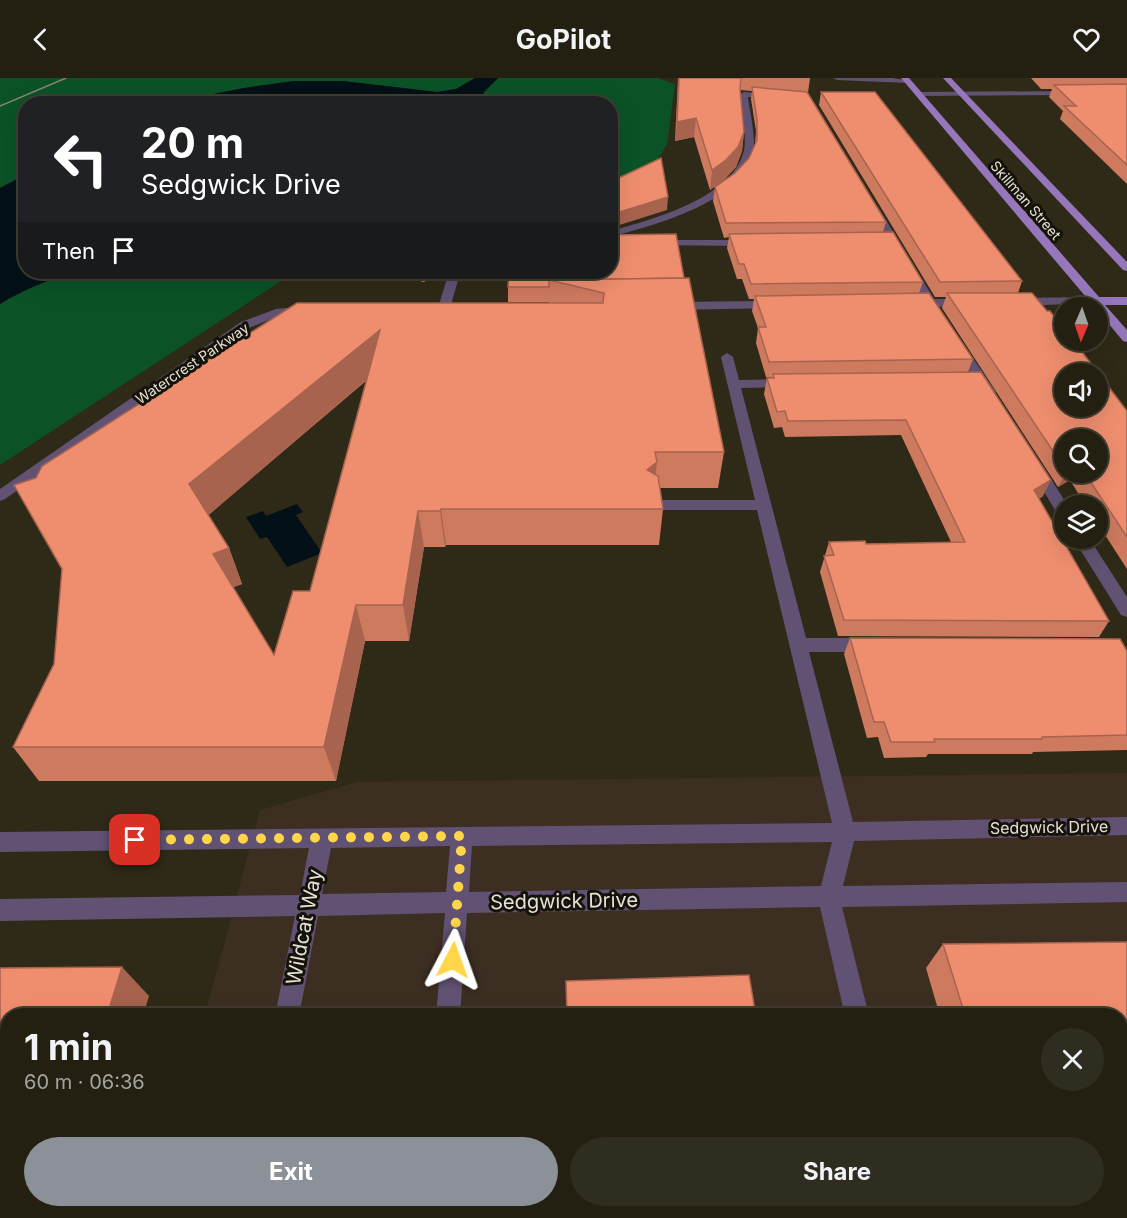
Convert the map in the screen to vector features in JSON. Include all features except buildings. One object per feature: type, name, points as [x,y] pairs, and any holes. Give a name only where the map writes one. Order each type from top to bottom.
[{"type":"main road","name":"Skillman Street","points":[[947,78],[1127,268]]},
{"type":"main road","name":"Skillman Street","points":[[907,80],[1091,297]]},
{"type":"main road","points":[[1108,302],[1127,301]]},
{"type":"main road","name":"Skillman Street","points":[[1108,317],[1127,338]]},
{"type":"street","points":[[837,78],[907,80]]},
{"type":"street","points":[[918,94],[1080,93]]},
{"type":"street","points":[[618,232],[658,222],[698,204],[740,173],[749,152],[744,94],[791,96]]},
{"type":"street","points":[[869,201],[949,332],[976,381],[993,400]]},
{"type":"street","points":[[882,242],[894,241]]},
{"type":"street","points":[[646,243],[764,242]]},
{"type":"street","points":[[444,308],[453,279]]},
{"type":"street","points":[[1001,303],[1054,302]]},
{"type":"street","points":[[895,304],[977,303]]},
{"type":"street","points":[[657,306],[788,305]]},
{"type":"street","name":"Watercrest Parkway","points":[[0,496],[245,325],[276,313],[322,310]]},
{"type":"street","points":[[727,357],[845,832],[829,898],[855,1008]]},
{"type":"street","points":[[734,384],[804,383]]},
{"type":"street","points":[[1029,456],[1054,496]]},
{"type":"street","points":[[654,505],[764,505]]},
{"type":"street","points":[[1088,549],[1127,611]]},
{"type":"street","points":[[799,645],[892,645]]},
{"type":"street","name":"Sedgwick Drive","points":[[0,842],[845,832],[1127,826]]},
{"type":"street","points":[[449,1008],[462,836]]},
{"type":"street","name":"Wildcat Way","points":[[288,1008],[322,838]]},
{"type":"street","name":"Sedgwick Drive","points":[[0,910],[1127,892]]},
{"type":"shaded area","points":[[475,78],[498,78],[483,96],[203,96],[294,81],[343,81],[437,92],[456,89]]},
{"type":"shaded area","points":[[18,179],[18,279],[54,279],[0,304],[0,188]]},
{"type":"shaded area","points":[[297,504],[303,512],[296,515],[322,553],[287,567],[267,537],[260,539],[246,517],[263,511],[266,516]]},
{"type":"shaded area","points":[[1127,773],[1127,1008],[207,1008],[260,810],[357,782]]},
{"type":"green space","points":[[0,78],[475,78],[456,89],[437,92],[343,81],[294,81],[203,96],[18,96],[18,179],[0,188]]},
{"type":"green space","points":[[498,78],[657,78],[675,84],[667,144],[655,164],[618,182],[618,96],[483,96]]},
{"type":"green space","points":[[54,279],[284,279],[0,465],[0,304]]},
{"type":"tram line","points":[[24,96],[66,78]]},
{"type":"tram line","points":[[0,106],[18,98]]},
{"type":"route","points":[[135,840],[462,836],[453,960]]}]
